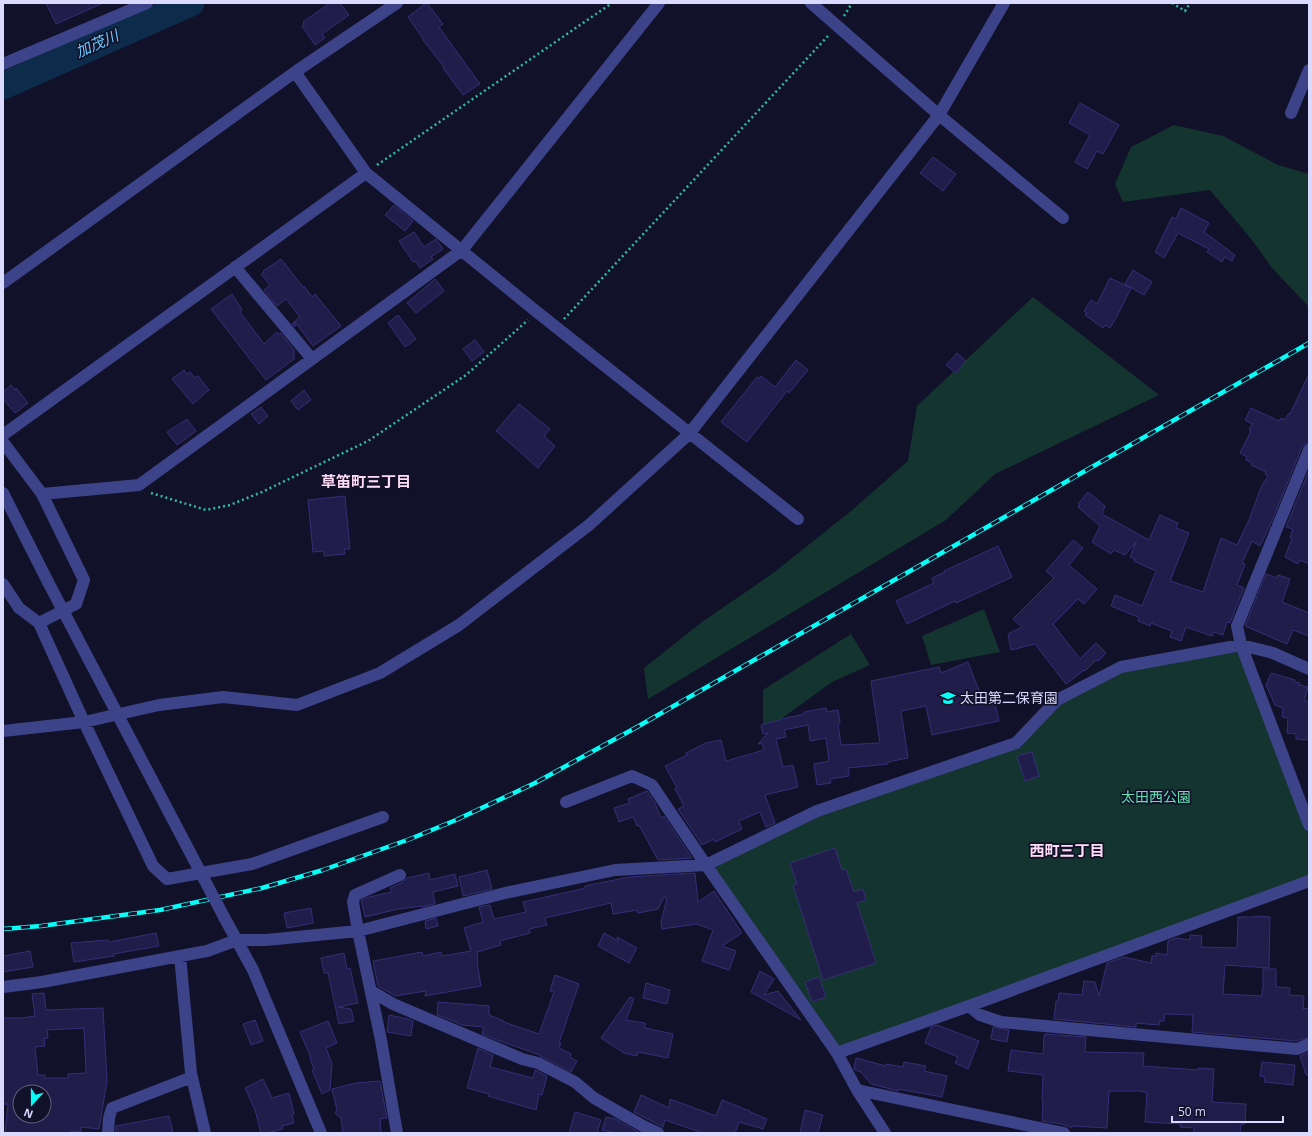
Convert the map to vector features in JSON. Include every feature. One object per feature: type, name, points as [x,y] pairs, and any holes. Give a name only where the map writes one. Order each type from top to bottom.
[{"type":"street","points":[[3,64],[147,3]]},
{"type":"street","points":[[3,283],[295,72],[397,3]]},
{"type":"street","points":[[42,494],[139,485],[462,250],[659,3]]},
{"type":"street","points":[[811,3],[939,115],[1063,218]]},
{"type":"street","points":[[3,731],[84,722],[159,705],[223,697],[297,704],[380,673],[459,625],[589,525],[689,434],[939,115],[1004,3]]},
{"type":"street","points":[[1291,113],[1309,70]]},
{"type":"street","points":[[295,72],[366,173],[689,434],[798,519]]},
{"type":"street","points":[[3,434],[366,173]]},
{"type":"street","points":[[234,268],[312,359]]},
{"type":"street","points":[[3,442],[42,494],[84,580],[76,604],[39,623]]},
{"type":"street","points":[[1309,450],[1306,464],[1237,626],[1241,645],[1309,825]]},
{"type":"street","points":[[3,494],[253,970],[321,1133]]},
{"type":"street","points":[[3,584],[19,608],[39,623],[84,722],[153,866],[167,878],[252,864],[383,817]]},
{"type":"street","points":[[3,987],[42,982],[207,951],[237,940],[266,940],[358,931],[505,893],[615,870],[706,865],[817,811],[1016,743],[1057,700],[1122,667],[1241,645],[1273,653],[1309,669]]},
{"type":"street","points":[[566,802],[632,776],[652,785],[837,1053],[857,1090],[885,1133]]},
{"type":"street","points":[[397,1133],[382,1040],[353,902],[355,895],[400,875]]},
{"type":"street","points":[[837,1053],[1309,881]]},
{"type":"street","points":[[180,956],[192,1077],[205,1133]]},
{"type":"street","points":[[371,991],[393,1004],[522,1059],[538,1063],[575,1082],[594,1098],[658,1133]]},
{"type":"street","points":[[969,1006],[980,1015],[1001,1022],[1297,1049],[1309,1044]]},
{"type":"street","points":[[108,1133],[109,1118],[112,1108],[192,1077]]},
{"type":"street","points":[[857,1090],[1064,1133]]},
{"type":"path","points":[[366,173],[612,3]]},
{"type":"path","points":[[1172,3],[1185,11],[1190,3]]},
{"type":"path","points":[[556,327],[838,26]]},
{"type":"path","points":[[139,485],[152,493],[206,510],[230,505],[262,492],[368,441],[466,375],[537,312]]},
{"type":"green space","points":[[1174,125],[1223,136],[1278,165],[1309,174],[1309,307],[1272,268],[1252,240],[1210,190],[1123,202],[1115,184],[1131,147]]},
{"type":"green space","points":[[1033,297],[1159,395],[995,474],[946,520],[648,699],[644,668],[702,622],[772,574],[851,511],[908,461],[917,406]]},
{"type":"green space","points":[[984,609],[1000,652],[931,665],[922,636]]},
{"type":"green space","points":[[851,634],[870,665],[832,682],[763,732],[763,690]]},
{"type":"green space","name":"太田西公園","points":[[1241,645],[1309,825],[1309,881],[837,1053],[706,865],[817,811],[1016,743],[1057,700],[1121,667]]},
{"type":"building","points":[[46,3],[103,3],[56,24]]},
{"type":"building","points":[[330,3],[340,3],[349,15],[322,34],[325,38],[315,45],[302,26],[304,24],[303,22]]},
{"type":"building","points":[[426,3],[443,24],[439,27],[480,84],[463,95],[408,17]]},
{"type":"building","points":[[1080,103],[1119,125],[1103,154],[1097,151],[1087,169],[1075,162],[1090,135],[1069,123]]},
{"type":"building","points":[[933,157],[956,174],[943,191],[920,173]]},
{"type":"building","points":[[394,205],[413,221],[405,231],[385,215]]},
{"type":"building","points":[[1181,208],[1209,223],[1204,232],[1235,255],[1232,261],[1225,257],[1222,262],[1207,252],[1209,249],[1178,233],[1164,258],[1155,252],[1172,217],[1176,219]]},
{"type":"building","points":[[414,232],[424,247],[436,239],[443,249],[431,257],[433,259],[420,268],[415,261],[413,262],[399,241]]},
{"type":"building","points":[[281,259],[303,287],[304,286],[312,297],[315,294],[341,326],[313,346],[295,322],[295,327],[292,324],[300,317],[286,299],[277,306],[264,290],[270,285],[261,274]]},
{"type":"building","points":[[1133,270],[1152,282],[1144,295],[1125,284]]},
{"type":"building","points":[[1110,278],[1131,288],[1110,328],[1105,325],[1103,328],[1085,315],[1087,313],[1084,311],[1091,300],[1097,304]]},
{"type":"building","points":[[435,279],[444,291],[416,313],[407,303]]},
{"type":"building","points":[[232,294],[242,310],[240,312],[264,344],[277,332],[279,335],[281,333],[294,350],[294,359],[266,380],[211,309]]},
{"type":"building","points":[[398,315],[416,339],[405,347],[388,323]]},
{"type":"building","points":[[475,340],[484,352],[472,361],[463,349]]},
{"type":"building","points":[[957,353],[966,361],[956,373],[946,365]]},
{"type":"building","points":[[796,360],[808,370],[789,393],[787,391],[747,442],[721,422],[757,377],[758,379],[761,376],[775,387]]},
{"type":"building","points":[[184,370],[187,374],[190,372],[195,378],[198,376],[209,390],[193,404],[172,379]]},
{"type":"building","points":[[1309,374],[1309,443],[1302,447],[1272,521],[1260,546],[1252,541],[1242,563],[1245,564],[1237,585],[1244,588],[1230,623],[1227,622],[1223,635],[1214,632],[1212,636],[1186,627],[1181,641],[1170,637],[1172,631],[1151,623],[1150,626],[1138,621],[1138,617],[1111,606],[1115,595],[1142,606],[1156,571],[1134,561],[1135,559],[1130,557],[1136,542],[1125,555],[1114,550],[1111,554],[1092,542],[1100,526],[1078,507],[1080,506],[1078,504],[1088,492],[1105,506],[1102,514],[1149,540],[1160,515],[1178,523],[1176,528],[1189,533],[1170,581],[1203,592],[1221,538],[1237,545],[1249,520],[1262,485],[1268,476],[1265,474],[1266,472],[1251,465],[1252,463],[1246,460],[1247,457],[1240,453],[1251,431],[1249,430],[1252,424],[1245,420],[1251,408],[1279,421],[1281,418],[1285,420],[1288,414],[1290,414]]},
{"type":"building","points":[[11,385],[15,390],[16,388],[28,403],[15,413],[3,399],[3,392]]},
{"type":"building","points":[[304,390],[311,400],[298,410],[291,401]]},
{"type":"building","points":[[519,404],[550,429],[544,436],[555,446],[538,468],[496,431]]},
{"type":"building","points":[[261,407],[268,416],[259,424],[251,414]]},
{"type":"building","points":[[187,419],[196,431],[177,445],[167,432]]},
{"type":"building","points":[[1309,470],[1309,564],[1300,560],[1298,564],[1285,557],[1292,538],[1290,537],[1293,529],[1286,527]]},
{"type":"building","points":[[345,496],[350,549],[344,549],[345,554],[324,556],[324,551],[313,552],[308,500]]},
{"type":"building","points":[[1073,540],[1083,548],[1069,565],[1097,589],[1084,604],[1078,599],[1053,624],[1080,659],[1096,643],[1106,653],[1098,661],[1096,660],[1085,671],[1084,670],[1066,684],[1035,644],[1011,650],[1008,634],[1022,627],[1013,619],[1054,578],[1046,571]]},
{"type":"building","points":[[998,546],[1012,577],[956,603],[955,601],[907,624],[896,601],[934,583],[932,578],[945,572],[944,571]]},
{"type":"building","points":[[1266,574],[1277,578],[1278,575],[1290,579],[1282,602],[1309,613],[1309,636],[1293,630],[1287,644],[1245,626]]},
{"type":"building","points":[[968,662],[981,696],[993,694],[999,721],[932,735],[926,706],[901,711],[908,758],[888,762],[888,764],[848,768],[849,776],[830,779],[831,783],[817,785],[814,764],[829,761],[826,738],[810,741],[808,725],[784,730],[786,737],[776,739],[783,767],[793,765],[798,787],[765,795],[775,823],[766,827],[760,812],[739,821],[742,829],[715,842],[714,839],[702,845],[678,809],[684,806],[675,789],[677,788],[665,766],[687,755],[686,753],[706,743],[721,740],[726,761],[764,750],[762,743],[758,744],[768,733],[763,734],[761,725],[780,720],[782,718],[804,714],[804,712],[826,708],[827,712],[838,710],[841,745],[880,743],[871,681],[939,667],[941,673]]},
{"type":"building","points":[[1271,673],[1295,680],[1294,682],[1300,683],[1299,685],[1308,687],[1304,701],[1309,701],[1309,740],[1296,739],[1296,734],[1287,733],[1288,718],[1282,717],[1283,708],[1275,705],[1266,685]]},
{"type":"building","points":[[1032,752],[1039,776],[1025,781],[1017,756]]},
{"type":"building","points":[[647,791],[655,803],[661,818],[664,816],[692,858],[658,860],[633,817],[619,822],[614,808],[630,803],[628,799]]},
{"type":"building","points":[[835,848],[842,870],[846,869],[854,892],[863,889],[866,900],[857,903],[876,963],[823,980],[793,885],[797,884],[790,863]]},
{"type":"building","points":[[487,870],[492,889],[463,896],[459,877]]},
{"type":"building","points":[[429,873],[430,880],[455,874],[458,886],[433,892],[434,904],[394,910],[365,917],[361,900],[392,892],[390,888],[403,882],[407,878]]},
{"type":"building","points":[[695,873],[698,902],[714,891],[742,933],[722,946],[736,951],[729,970],[702,961],[713,930],[697,924],[662,929],[661,922],[667,898],[664,897],[658,909],[638,913],[637,910],[613,914],[611,903],[545,918],[547,925],[529,929],[530,933],[500,941],[501,945],[477,952],[481,986],[425,996],[426,991],[395,996],[378,986],[373,961],[422,952],[423,956],[441,952],[442,956],[471,951],[464,928],[483,922],[479,907],[490,905],[494,919],[526,912],[523,902],[585,888],[585,886],[629,877]]},
{"type":"building","points":[[311,908],[313,923],[287,928],[284,913]]},
{"type":"building","points":[[1238,917],[1270,917],[1269,968],[1225,965],[1223,994],[1262,996],[1263,969],[1276,969],[1276,987],[1290,988],[1289,995],[1304,996],[1303,1009],[1309,1008],[1309,1037],[1296,1041],[1192,1032],[1193,1015],[1165,1014],[1164,1021],[1160,1021],[1159,1025],[1136,1023],[1136,1027],[1054,1019],[1056,1001],[1058,1001],[1059,993],[1082,995],[1084,981],[1095,982],[1099,996],[1107,963],[1124,957],[1151,963],[1152,956],[1156,956],[1156,953],[1167,955],[1168,941],[1176,938],[1190,940],[1190,935],[1202,936],[1201,947],[1237,948]]},
{"type":"building","points":[[436,918],[438,926],[426,929],[425,921]]},
{"type":"building","points":[[156,933],[159,946],[113,954],[114,956],[74,962],[71,943],[108,940],[109,942]]},
{"type":"building","points":[[604,933],[618,941],[617,937],[637,948],[629,963],[598,946]]},
{"type":"building","points":[[30,951],[33,967],[3,972],[3,956]]},
{"type":"building","points":[[344,953],[347,969],[350,968],[358,1003],[338,1007],[351,1009],[354,1021],[339,1024],[328,973],[324,973],[321,958]]},
{"type":"building","points":[[760,971],[774,979],[764,995],[778,991],[801,1020],[751,992]]},
{"type":"building","points":[[555,975],[579,984],[559,1043],[561,1043],[559,1048],[571,1054],[570,1057],[577,1061],[571,1072],[540,1055],[482,1034],[484,1027],[462,1025],[437,1015],[438,1002],[489,1006],[489,1015],[504,1022],[539,1034],[554,992],[550,991]]},
{"type":"building","points":[[819,977],[826,997],[812,1002],[805,982]]},
{"type":"building","points":[[646,983],[670,990],[667,1004],[643,998]]},
{"type":"building","points":[[44,993],[46,1010],[103,1008],[107,1081],[99,1129],[81,1127],[81,1132],[71,1131],[71,1133],[5,1133],[8,1104],[3,1104],[3,1018],[35,1016],[32,994]],"holes":[[[84,1028],[86,1073],[68,1074],[68,1078],[45,1078],[45,1075],[38,1075],[35,1047],[45,1046],[44,1039],[48,1038],[47,1030]]]},
{"type":"building","points":[[630,997],[634,999],[626,1020],[645,1023],[645,1028],[673,1034],[668,1058],[638,1052],[637,1056],[624,1053],[601,1038]]},
{"type":"building","points":[[389,1015],[413,1021],[411,1036],[387,1032]]},
{"type":"building","points":[[255,1020],[263,1041],[251,1045],[243,1024]]},
{"type":"building","points":[[328,1021],[337,1043],[326,1048],[332,1064],[330,1090],[322,1094],[312,1070],[314,1069],[310,1059],[311,1058],[300,1032]]},
{"type":"building","points":[[937,1025],[979,1041],[968,1069],[955,1063],[958,1057],[925,1043],[931,1027]]},
{"type":"building","points":[[993,1027],[1009,1030],[1007,1042],[991,1039]]},
{"type":"building","points":[[1045,1034],[1086,1037],[1085,1052],[1144,1053],[1143,1066],[1198,1070],[1198,1068],[1214,1069],[1212,1102],[1246,1104],[1245,1124],[1241,1124],[1240,1133],[1194,1133],[1194,1128],[1180,1127],[1181,1124],[1145,1122],[1147,1093],[1140,1091],[1109,1091],[1107,1128],[1069,1127],[1042,1121],[1043,1075],[1008,1071],[1011,1050],[1043,1054]]},
{"type":"building","points":[[478,1048],[493,1055],[490,1067],[533,1078],[535,1070],[547,1076],[542,1095],[539,1094],[536,1110],[488,1096],[489,1094],[467,1088]]},
{"type":"building","points":[[1309,1052],[1309,1075],[1306,1075],[1300,1056]]},
{"type":"building","points":[[856,1058],[886,1066],[886,1064],[903,1067],[904,1062],[926,1066],[924,1071],[947,1076],[942,1097],[898,1089],[898,1091],[871,1084],[861,1072],[855,1070]]},
{"type":"building","points":[[1262,1062],[1295,1065],[1293,1085],[1264,1082],[1265,1077],[1260,1076]]},
{"type":"building","points":[[263,1079],[272,1098],[289,1093],[294,1114],[292,1115],[294,1123],[282,1126],[283,1129],[267,1133],[261,1133],[255,1110],[245,1088]]},
{"type":"building","points":[[380,1081],[387,1118],[380,1119],[381,1133],[343,1133],[341,1118],[335,1113],[337,1110],[332,1089],[356,1083]]},
{"type":"building","points":[[641,1095],[669,1108],[670,1099],[716,1116],[722,1100],[767,1119],[763,1129],[739,1122],[735,1133],[703,1133],[665,1120],[663,1127],[634,1112]]},
{"type":"building","points":[[805,1110],[823,1115],[818,1133],[800,1133]]},
{"type":"building","points":[[575,1112],[601,1120],[597,1133],[569,1133]]},
{"type":"building","points":[[169,1116],[173,1133],[116,1133],[116,1126]]},
{"type":"building","points":[[606,1117],[616,1119],[640,1133],[616,1133],[602,1130]]},
{"type":"waterway","name":"加茂川","points":[[3,86],[191,3]]},
{"type":"railway","points":[[3,929],[41,926],[160,910],[262,888],[323,870],[410,839],[456,820],[535,783],[637,727],[1309,343]]},
{"type":"place","name":"太田第二保育園","points":[[948,698]]},
{"type":"district","name":"草笛町三丁目","points":[[366,482]]},
{"type":"district","name":"西町三丁目","points":[[1067,851]]}]
